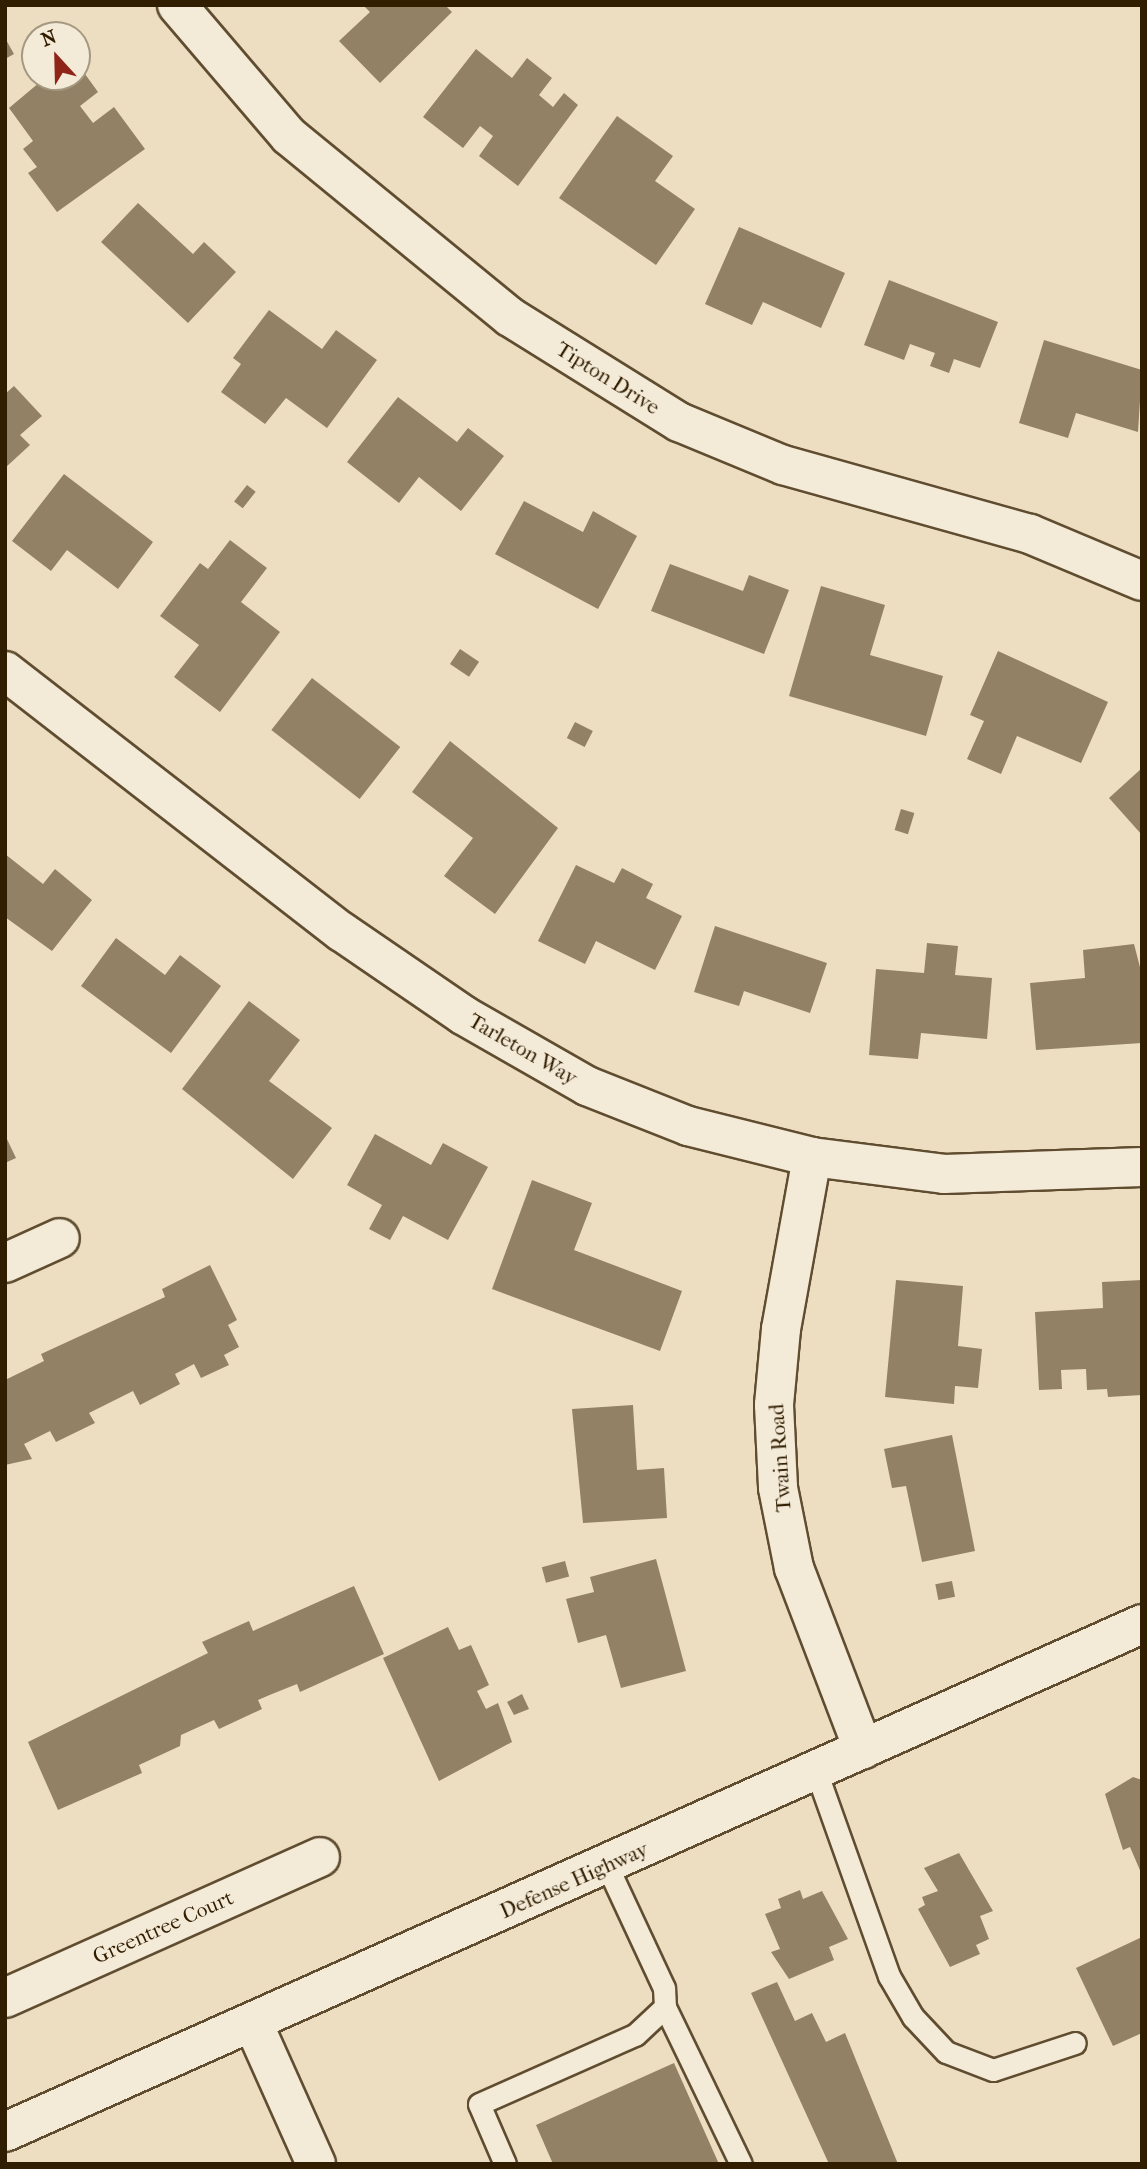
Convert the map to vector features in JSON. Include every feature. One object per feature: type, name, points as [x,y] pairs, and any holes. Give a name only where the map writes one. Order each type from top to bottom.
[{"type":"street","name":"Tipton Drive","points":[[177,5],[289,136],[510,317],[679,422],[783,465],[1030,534],[1142,582]]},
{"type":"street","name":"Tarleton Way","points":[[5,671],[342,932],[463,1015],[587,1086],[688,1126],[812,1157],[944,1174],[1142,1167]]},
{"type":"street","name":"Twain Road","points":[[812,1157],[781,1329],[774,1405],[778,1488],[794,1567],[863,1749]]},
{"type":"street","points":[[5,1262],[60,1238]]},
{"type":"street","name":"Defense Highway","points":[[5,2132],[607,1866],[1142,1624]]},
{"type":"street","name":"Greentree Court","points":[[5,1998],[320,1857]]},
{"type":"street","points":[[253,2023],[316,2164]]},
{"type":"lane","points":[[816,1771],[889,1976],[913,2017],[946,2052],[993,2070],[1075,2043]]},
{"type":"lane","points":[[607,1866],[664,1988],[665,2007],[741,2164]]},
{"type":"lane","points":[[505,2164],[479,2104],[635,2035],[665,2007]]},
{"type":"building","points":[[363,5],[445,5],[452,12],[380,83],[339,41],[370,12]]},
{"type":"building","points":[[5,38],[14,54],[5,59]]},
{"type":"building","points":[[476,49],[512,78],[527,58],[552,78],[539,95],[553,107],[564,93],[578,105],[518,186],[479,156],[493,136],[480,126],[463,148],[423,117]]},
{"type":"building","points":[[91,82],[98,92],[80,106],[93,123],[114,107],[145,149],[57,212],[28,173],[37,167],[23,149],[33,141],[9,108],[29,91],[91,91]]},
{"type":"building","points":[[617,116],[673,156],[655,181],[695,209],[656,265],[559,198]]},
{"type":"building","points":[[138,203],[193,254],[204,242],[236,272],[188,323],[101,242]]},
{"type":"building","points":[[739,227],[845,273],[821,328],[763,302],[752,325],[705,304]]},
{"type":"building","points":[[889,280],[998,322],[980,368],[954,359],[949,373],[930,366],[935,353],[910,344],[904,360],[864,345]]},
{"type":"building","points":[[269,310],[322,349],[336,330],[377,360],[327,428],[286,398],[265,424],[221,392],[241,364],[233,358]]},
{"type":"building","points":[[1044,340],[1142,370],[1138,432],[1076,413],[1068,438],[1019,423]]},
{"type":"building","points":[[14,386],[42,416],[20,435],[30,445],[5,468],[5,394]]},
{"type":"building","points":[[398,397],[457,442],[468,428],[504,456],[461,511],[419,477],[399,503],[347,462]]},
{"type":"building","points":[[64,474],[153,542],[118,589],[67,550],[51,571],[12,541]]},
{"type":"building","points":[[247,485],[256,492],[243,508],[234,502]]},
{"type":"building","points":[[524,501],[583,532],[593,511],[637,536],[598,609],[495,554]]},
{"type":"building","points":[[230,540],[267,568],[241,602],[280,632],[220,712],[174,677],[199,645],[160,616],[200,563],[208,569]]},
{"type":"building","points":[[670,564],[743,591],[749,575],[789,590],[764,654],[651,611]]},
{"type":"building","points":[[821,586],[885,605],[870,655],[943,676],[926,736],[789,696]]},
{"type":"building","points":[[460,649],[479,662],[469,677],[450,664]]},
{"type":"building","points":[[998,651],[1108,702],[1081,763],[1017,736],[1001,774],[967,759],[984,721],[970,715]]},
{"type":"building","points":[[312,678],[400,747],[360,799],[271,730]]},
{"type":"building","points":[[575,722],[593,731],[585,747],[567,738]]},
{"type":"building","points":[[450,741],[558,828],[495,914],[444,876],[473,838],[412,792]]},
{"type":"building","points":[[1142,768],[1142,835],[1109,798]]},
{"type":"building","points":[[901,809],[914,813],[908,834],[895,830]]},
{"type":"building","points":[[5,854],[43,884],[55,869],[92,900],[52,951],[5,917]]},
{"type":"building","points":[[576,865],[614,883],[622,868],[653,884],[646,898],[682,916],[655,970],[596,941],[585,964],[538,941]]},
{"type":"building","points":[[715,926],[827,963],[810,1013],[744,991],[739,1006],[694,992]]},
{"type":"building","points":[[116,938],[165,975],[180,955],[221,986],[171,1053],[81,986]]},
{"type":"building","points":[[927,943],[958,946],[955,975],[992,978],[987,1039],[921,1033],[918,1059],[869,1055],[876,969],[924,973]]},
{"type":"building","points":[[1134,944],[1142,975],[1142,1043],[1036,1050],[1030,983],[1085,978],[1083,950]]},
{"type":"building","points":[[249,1001],[300,1040],[269,1081],[332,1128],[293,1179],[182,1089]]},
{"type":"building","points":[[375,1134],[431,1165],[443,1143],[488,1167],[448,1240],[403,1216],[390,1240],[369,1229],[382,1205],[347,1185]]},
{"type":"building","points":[[5,1135],[16,1158],[5,1163]]},
{"type":"building","points":[[532,1180],[592,1203],[574,1250],[682,1291],[660,1351],[492,1289]]},
{"type":"building","points":[[210,1265],[237,1320],[228,1325],[239,1347],[224,1355],[229,1365],[201,1378],[194,1364],[175,1374],[180,1384],[140,1405],[133,1391],[89,1413],[95,1423],[56,1442],[50,1431],[24,1444],[32,1459],[5,1465],[5,1380],[44,1361],[41,1354],[165,1297],[162,1289]]},
{"type":"building","points":[[896,1280],[963,1286],[958,1346],[982,1349],[978,1388],[955,1386],[954,1404],[885,1397]]},
{"type":"building","points":[[1142,1280],[1142,1395],[1108,1397],[1107,1389],[1087,1390],[1086,1369],[1061,1370],[1062,1389],[1039,1390],[1035,1312],[1103,1308],[1102,1282]]},
{"type":"building","points":[[633,1405],[637,1470],[664,1468],[667,1518],[583,1523],[572,1409]]},
{"type":"building","points":[[952,1435],[975,1551],[922,1562],[906,1486],[892,1488],[884,1449]]},
{"type":"building","points":[[656,1559],[686,1671],[621,1688],[606,1635],[578,1643],[566,1599],[594,1592],[590,1577]]},
{"type":"building","points":[[565,1561],[569,1576],[546,1583],[542,1567]]},
{"type":"building","points":[[952,1581],[955,1597],[938,1600],[935,1584]]},
{"type":"building","points":[[354,1586],[384,1654],[300,1692],[297,1684],[258,1700],[262,1709],[219,1729],[214,1720],[181,1735],[180,1746],[139,1765],[142,1773],[58,1810],[28,1742],[208,1653],[202,1642],[249,1621],[253,1631]]},
{"type":"building","points":[[448,1627],[459,1650],[471,1645],[489,1685],[477,1691],[486,1709],[498,1703],[512,1742],[439,1781],[383,1658]]},
{"type":"building","points":[[522,1694],[529,1709],[514,1715],[507,1702]]},
{"type":"building","points":[[1133,1777],[1142,1780],[1142,1875],[1130,1847],[1123,1850],[1105,1794]]},
{"type":"building","points":[[959,1853],[993,1911],[980,1916],[989,1939],[976,1945],[980,1954],[950,1967],[918,1909],[925,1905],[922,1897],[938,1891],[924,1868]]},
{"type":"building","points":[[800,1890],[803,1899],[822,1891],[848,1939],[829,1947],[834,1960],[789,1979],[771,1952],[780,1949],[765,1914],[781,1908],[778,1899]]},
{"type":"building","points":[[1142,1937],[1142,2033],[1113,2046],[1076,1968]]},
{"type":"building","points":[[777,1982],[795,2021],[812,2013],[826,2042],[845,2033],[898,2164],[829,2164],[751,1993]]},
{"type":"building","points":[[674,2063],[719,2164],[553,2164],[536,2125]]}]
